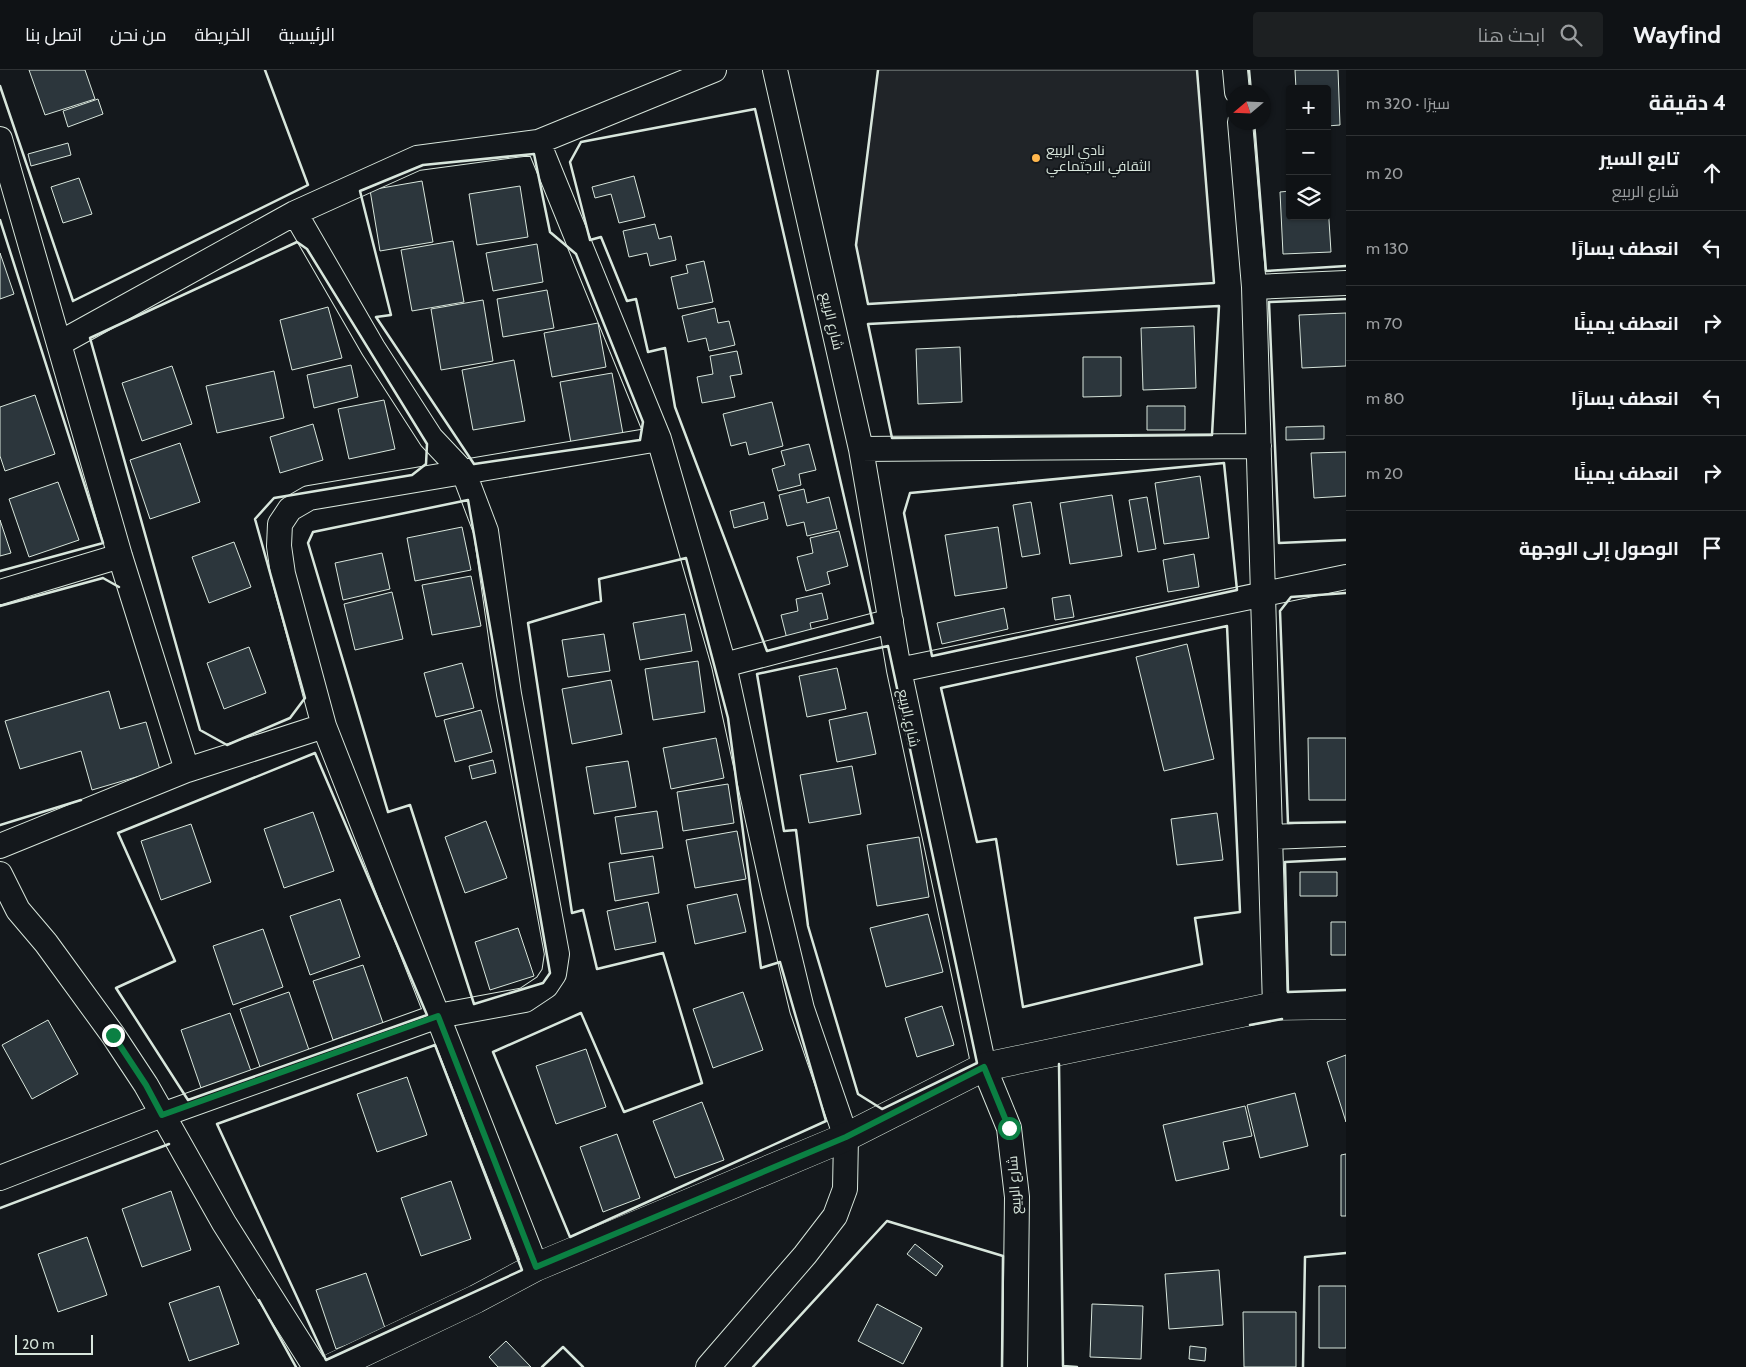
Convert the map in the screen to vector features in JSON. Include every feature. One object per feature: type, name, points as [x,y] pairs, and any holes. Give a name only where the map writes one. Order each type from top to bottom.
[{"type":"main road","points":[[333,1367],[536,1267],[846,1137],[984,1067],[1275,1006],[1346,1005]]},
{"type":"street","points":[[60,343],[296,213],[417,158],[538,142],[714,70]]},
{"type":"street","name":"شارع الربيع","points":[[775,70],[861,450],[899,670],[984,1067],[1009,1128],[1017,1197],[1015,1367]]},
{"type":"street","points":[[1235,70],[1236,85]]},
{"type":"street","points":[[1241,130],[1254,287],[1275,1006]]},
{"type":"street","points":[[0,139],[120,556],[187,770]]},
{"type":"street","points":[[538,142],[659,439],[724,665],[774,893],[802,1008],[846,1137],[845,1189],[834,1216],[805,1255],[708,1367]]},
{"type":"street","points":[[0,1178],[162,1115],[438,1016],[525,1000],[546,986],[554,974],[557,954],[509,694],[486,531],[464,473],[431,438],[373,348],[296,213]]},
{"type":"street","points":[[1254,287],[1346,283]]},
{"type":"street","points":[[536,1267],[324,726],[283,574],[279,546],[280,524],[290,509],[309,498],[659,439]]},
{"type":"street","points":[[861,450],[1259,446]]},
{"type":"street","points":[[0,592],[120,556]]},
{"type":"street","points":[[899,670],[1263,592],[1346,577]]},
{"type":"street","points":[[724,665],[891,621]]},
{"type":"street","points":[[0,846],[187,770],[324,726]]},
{"type":"street","points":[[1270,836],[1346,834]]},
{"type":"street","points":[[0,874],[18,910],[46,943],[113,1035],[146,1085],[224,1223],[315,1367]]},
{"type":"shaded area","name":"نادي الربيع الثقافي الاجتماعي","points":[[878,70],[1197,70],[1214,283],[868,304],[856,245]]},
{"type":"building","points":[[29,70],[85,70],[95,99],[45,115]]},
{"type":"building","points":[[1295,70],[1338,70],[1340,125],[1331,126],[1331,85],[1296,85]]},
{"type":"building","points":[[98,99],[103,114],[68,127],[63,111]]},
{"type":"building","points":[[68,143],[71,155],[31,166],[28,154]]},
{"type":"building","points":[[634,176],[645,217],[619,223],[611,194],[595,198],[592,187]]},
{"type":"building","points":[[79,178],[92,214],[63,223],[51,187]]},
{"type":"building","points":[[422,181],[433,242],[380,251],[370,190]]},
{"type":"building","points":[[520,186],[528,237],[477,245],[469,194]]},
{"type":"building","points":[[1286,191],[1286,220],[1329,220],[1331,252],[1283,254],[1280,192]]},
{"type":"building","points":[[655,224],[659,239],[671,236],[676,260],[650,266],[647,253],[629,257],[623,231]]},
{"type":"building","points":[[453,241],[464,302],[412,311],[401,250]]},
{"type":"building","points":[[537,244],[543,282],[493,291],[486,253]]},
{"type":"building","points":[[0,253],[14,294],[0,299]]},
{"type":"building","points":[[704,261],[713,302],[678,309],[671,277],[688,273],[686,265]]},
{"type":"building","points":[[547,290],[554,328],[503,337],[497,299]]},
{"type":"building","points":[[483,300],[493,361],[441,370],[431,309]]},
{"type":"building","points":[[328,307],[342,358],[292,370],[280,320]]},
{"type":"building","points":[[715,308],[718,323],[729,321],[735,345],[709,351],[706,338],[688,342],[682,316]]},
{"type":"building","points":[[1346,313],[1346,366],[1302,368],[1299,315]]},
{"type":"building","points":[[598,323],[606,367],[552,377],[544,333]]},
{"type":"building","points":[[1194,326],[1196,388],[1143,390],[1141,328]]},
{"type":"building","points":[[960,347],[962,402],[918,404],[916,349]]},
{"type":"building","points":[[737,351],[742,374],[730,376],[735,397],[702,403],[697,377],[713,374],[710,356]]},
{"type":"building","points":[[1083,357],[1121,357],[1121,396],[1083,397]]},
{"type":"building","points":[[514,360],[525,421],[473,430],[462,370]]},
{"type":"building","points":[[351,365],[358,397],[314,408],[307,375]]},
{"type":"building","points":[[172,366],[192,424],[142,441],[122,383]]},
{"type":"building","points":[[274,371],[284,418],[217,433],[206,386]]},
{"type":"building","points":[[612,373],[623,434],[571,443],[560,382]]},
{"type":"building","points":[[35,395],[55,454],[5,471],[0,456],[0,407]]},
{"type":"building","points":[[384,400],[395,449],[349,459],[338,409]]},
{"type":"building","points":[[772,402],[783,446],[749,455],[746,442],[731,446],[723,414]]},
{"type":"building","points":[[1147,406],[1185,406],[1185,430],[1147,430]]},
{"type":"building","points":[[313,424],[323,460],[280,473],[270,437]]},
{"type":"building","points":[[1324,426],[1324,439],[1286,440],[1286,427]]},
{"type":"building","points":[[180,443],[200,502],[150,519],[130,460]]},
{"type":"building","points":[[809,444],[816,470],[799,474],[801,485],[778,491],[772,469],[785,465],[781,451]]},
{"type":"building","points":[[1346,452],[1346,496],[1314,498],[1311,453]]},
{"type":"building","points":[[1200,476],[1209,538],[1164,544],[1155,483]]},
{"type":"building","points":[[58,482],[79,540],[29,557],[9,499]]},
{"type":"building","points":[[804,489],[807,503],[829,497],[837,529],[807,536],[804,522],[787,526],[779,495]]},
{"type":"building","points":[[1112,495],[1122,556],[1070,564],[1060,503]]},
{"type":"building","points":[[1147,497],[1156,549],[1138,552],[1129,500]]},
{"type":"building","points":[[764,502],[768,519],[734,528],[730,511]]},
{"type":"building","points":[[1031,502],[1040,554],[1022,557],[1013,505]]},
{"type":"building","points":[[0,520],[11,553],[0,556]]},
{"type":"building","points":[[462,527],[471,570],[415,581],[407,538]]},
{"type":"building","points":[[998,527],[1007,588],[955,596],[945,535]]},
{"type":"building","points":[[839,531],[848,566],[827,572],[830,584],[806,591],[797,557],[813,553],[810,538]]},
{"type":"building","points":[[234,542],[251,587],[209,603],[192,557]]},
{"type":"building","points":[[382,553],[390,589],[343,600],[335,563]]},
{"type":"building","points":[[1194,554],[1199,587],[1168,592],[1163,560]]},
{"type":"building","points":[[471,576],[481,626],[432,635],[422,585]]},
{"type":"building","points":[[392,592],[403,639],[355,650],[344,604]]},
{"type":"building","points":[[822,593],[828,619],[810,623],[813,637],[788,643],[781,615],[798,611],[796,599]]},
{"type":"building","points":[[1070,595],[1074,617],[1055,620],[1052,598]]},
{"type":"building","points":[[1004,608],[1008,629],[942,644],[937,623]]},
{"type":"building","points":[[685,614],[692,651],[640,660],[633,623]]},
{"type":"building","points":[[604,634],[610,671],[568,677],[562,640]]},
{"type":"building","points":[[1187,644],[1214,759],[1164,771],[1136,657]]},
{"type":"building","points":[[249,647],[266,693],[224,709],[207,663]]},
{"type":"building","points":[[698,661],[705,712],[653,720],[645,669]]},
{"type":"building","points":[[462,663],[474,708],[436,717],[424,673]]},
{"type":"building","points":[[837,668],[846,709],[807,717],[799,676]]},
{"type":"building","points":[[611,680],[622,734],[572,744],[562,689]]},
{"type":"building","points":[[109,691],[120,729],[146,722],[160,770],[92,790],[81,751],[20,769],[5,721]]},
{"type":"building","points":[[481,710],[492,752],[455,762],[444,720]]},
{"type":"building","points":[[867,712],[876,754],[837,762],[829,720]]},
{"type":"building","points":[[716,738],[724,778],[671,789],[663,748]]},
{"type":"building","points":[[1308,738],[1346,738],[1346,800],[1309,800]]},
{"type":"building","points":[[493,760],[496,773],[472,779],[469,766]]},
{"type":"building","points":[[628,761],[636,807],[594,814],[586,767]]},
{"type":"building","points":[[852,766],[861,814],[809,823],[800,775]]},
{"type":"building","points":[[728,784],[734,823],[683,831],[677,792]]},
{"type":"building","points":[[657,811],[663,848],[621,854],[615,817]]},
{"type":"building","points":[[313,812],[334,871],[284,888],[264,829]]},
{"type":"building","points":[[1217,813],[1223,860],[1177,865],[1171,819]]},
{"type":"building","points":[[486,821],[507,878],[465,893],[445,837]]},
{"type":"building","points":[[191,824],[211,882],[161,900],[141,841]]},
{"type":"building","points":[[737,831],[746,879],[695,888],[686,840]]},
{"type":"building","points":[[919,837],[929,897],[877,906],[867,845]]},
{"type":"building","points":[[653,856],[659,893],[615,901],[609,863]]},
{"type":"building","points":[[1300,872],[1337,872],[1337,896],[1300,896]]},
{"type":"building","points":[[737,894],[746,932],[695,944],[687,905]]},
{"type":"building","points":[[340,899],[360,957],[310,975],[290,916]]},
{"type":"building","points":[[648,902],[656,942],[615,950],[607,911]]},
{"type":"building","points":[[928,914],[943,972],[886,987],[870,928]]},
{"type":"building","points":[[1331,922],[1346,922],[1346,955],[1331,955]]},
{"type":"building","points":[[518,928],[534,976],[490,990],[475,942]]},
{"type":"building","points":[[263,929],[283,987],[233,1005],[213,946]]},
{"type":"building","points":[[363,965],[383,1023],[333,1040],[313,981]]},
{"type":"building","points":[[289,992],[309,1050],[260,1067],[240,1009]]},
{"type":"building","points":[[743,992],[763,1050],[713,1068],[693,1009]]},
{"type":"building","points":[[942,1006],[954,1045],[917,1057],[905,1018]]},
{"type":"building","points":[[230,1013],[251,1071],[201,1088],[181,1030]]},
{"type":"building","points":[[48,1020],[78,1074],[32,1099],[2,1045]]},
{"type":"building","points":[[586,1049],[606,1107],[556,1124],[536,1066]]},
{"type":"building","points":[[1346,1055],[1346,1122],[1327,1062]]},
{"type":"building","points":[[407,1077],[427,1135],[377,1152],[357,1094]]},
{"type":"building","points":[[1295,1093],[1308,1146],[1260,1158],[1247,1105]]},
{"type":"building","points":[[702,1102],[724,1160],[675,1178],[653,1121]]},
{"type":"building","points":[[1245,1106],[1252,1136],[1223,1142],[1229,1169],[1176,1181],[1163,1125]]},
{"type":"building","points":[[617,1134],[640,1198],[603,1212],[580,1147]]},
{"type":"building","points":[[1346,1154],[1346,1216],[1341,1216],[1341,1155]]},
{"type":"building","points":[[451,1181],[471,1239],[421,1256],[401,1198]]},
{"type":"building","points":[[171,1191],[191,1250],[142,1267],[122,1209]]},
{"type":"building","points":[[87,1237],[107,1295],[58,1312],[38,1254]]},
{"type":"building","points":[[915,1244],[943,1266],[936,1276],[907,1254]]},
{"type":"building","points":[[1219,1270],[1223,1325],[1169,1329],[1165,1274]]},
{"type":"building","points":[[366,1273],[386,1331],[336,1349],[316,1290]]},
{"type":"building","points":[[219,1286],[239,1344],[189,1361],[169,1303]]},
{"type":"building","points":[[1319,1286],[1346,1286],[1346,1348],[1319,1348]]},
{"type":"building","points":[[877,1304],[922,1328],[903,1364],[858,1341]]},
{"type":"building","points":[[1092,1304],[1143,1306],[1141,1359],[1090,1357]]},
{"type":"building","points":[[1243,1312],[1296,1312],[1296,1367],[1244,1367]]},
{"type":"building","points":[[506,1341],[531,1367],[498,1367],[489,1357]]},
{"type":"building","points":[[1190,1346],[1206,1348],[1205,1361],[1189,1359]]},
{"type":"wall","points":[[0,86],[73,301],[308,185],[265,70]]},
{"type":"wall","points":[[878,70],[856,245],[868,304],[1214,283],[1197,70]]},
{"type":"wall","points":[[1249,70],[1250,85]]},
{"type":"wall","points":[[755,109],[873,623],[767,651],[675,407],[665,348],[648,352],[636,299],[627,301],[601,237],[590,240],[570,162],[581,142],[755,109]]},
{"type":"wall","points":[[1255,130],[1266,271],[1346,266]]},
{"type":"wall","points":[[534,154],[550,232],[576,254],[643,422],[640,440],[474,464],[376,317],[391,315],[360,191],[423,165],[534,154]]},
{"type":"wall","points":[[0,220],[103,543],[0,571]]},
{"type":"wall","points":[[297,242],[307,249],[427,444],[426,464],[412,475],[274,498],[255,519],[305,698],[290,718],[227,745],[200,730],[90,338],[297,242]]},
{"type":"wall","points":[[1346,299],[1269,302],[1279,543],[1346,540]]},
{"type":"wall","points":[[1219,306],[1212,435],[892,438],[868,324],[1219,306]]},
{"type":"wall","points":[[1224,463],[1237,590],[932,656],[904,513],[910,493],[1224,463]]},
{"type":"wall","points":[[468,500],[550,973],[543,983],[474,1004],[410,805],[388,812],[308,543],[313,532],[468,500]]},
{"type":"wall","points":[[686,558],[728,718],[761,968],[780,962],[826,1121],[570,1237],[493,1052],[581,1013],[624,1112],[702,1083],[663,953],[597,969],[583,910],[572,913],[528,623],[601,601],[599,579],[686,558]]},
{"type":"wall","points":[[0,606],[103,578],[119,587]]},
{"type":"wall","points":[[1346,593],[1291,597],[1280,611],[1288,823],[1346,822]]},
{"type":"wall","points":[[1227,626],[1240,912],[1195,918],[1202,964],[1023,1007],[996,839],[977,842],[941,688],[1227,626]]},
{"type":"wall","points":[[888,646],[977,1063],[882,1109],[858,1094],[808,926],[796,830],[784,831],[757,674],[888,646]]},
{"type":"wall","points":[[315,753],[427,1015],[188,1100],[116,988],[175,961],[118,833],[315,753]]},
{"type":"wall","points":[[0,825],[81,800]]},
{"type":"wall","points":[[1346,859],[1285,862],[1288,992],[1346,990]]},
{"type":"wall","points":[[1250,1025],[1282,1019]]},
{"type":"wall","points":[[435,1045],[522,1270],[326,1360],[217,1124],[435,1045]]},
{"type":"wall","points":[[1059,1064],[1063,1366],[1077,1367]]},
{"type":"wall","points":[[0,1208],[169,1144]]},
{"type":"wall","points":[[753,1367],[887,1221],[1003,1256],[1002,1367]]},
{"type":"wall","points":[[1303,1367],[1305,1257],[1346,1253]]},
{"type":"wall","points":[[259,1300],[296,1367]]},
{"type":"wall","points":[[542,1367],[563,1347],[583,1367]]},
{"type":"place","name":"نادي الربيع الثقافي الاجتماعي","points":[[1036,158]]},
{"type":"route","points":[[113,1035],[146,1085],[162,1115],[438,1016],[536,1267],[846,1137],[984,1067],[1009,1128]]}]
